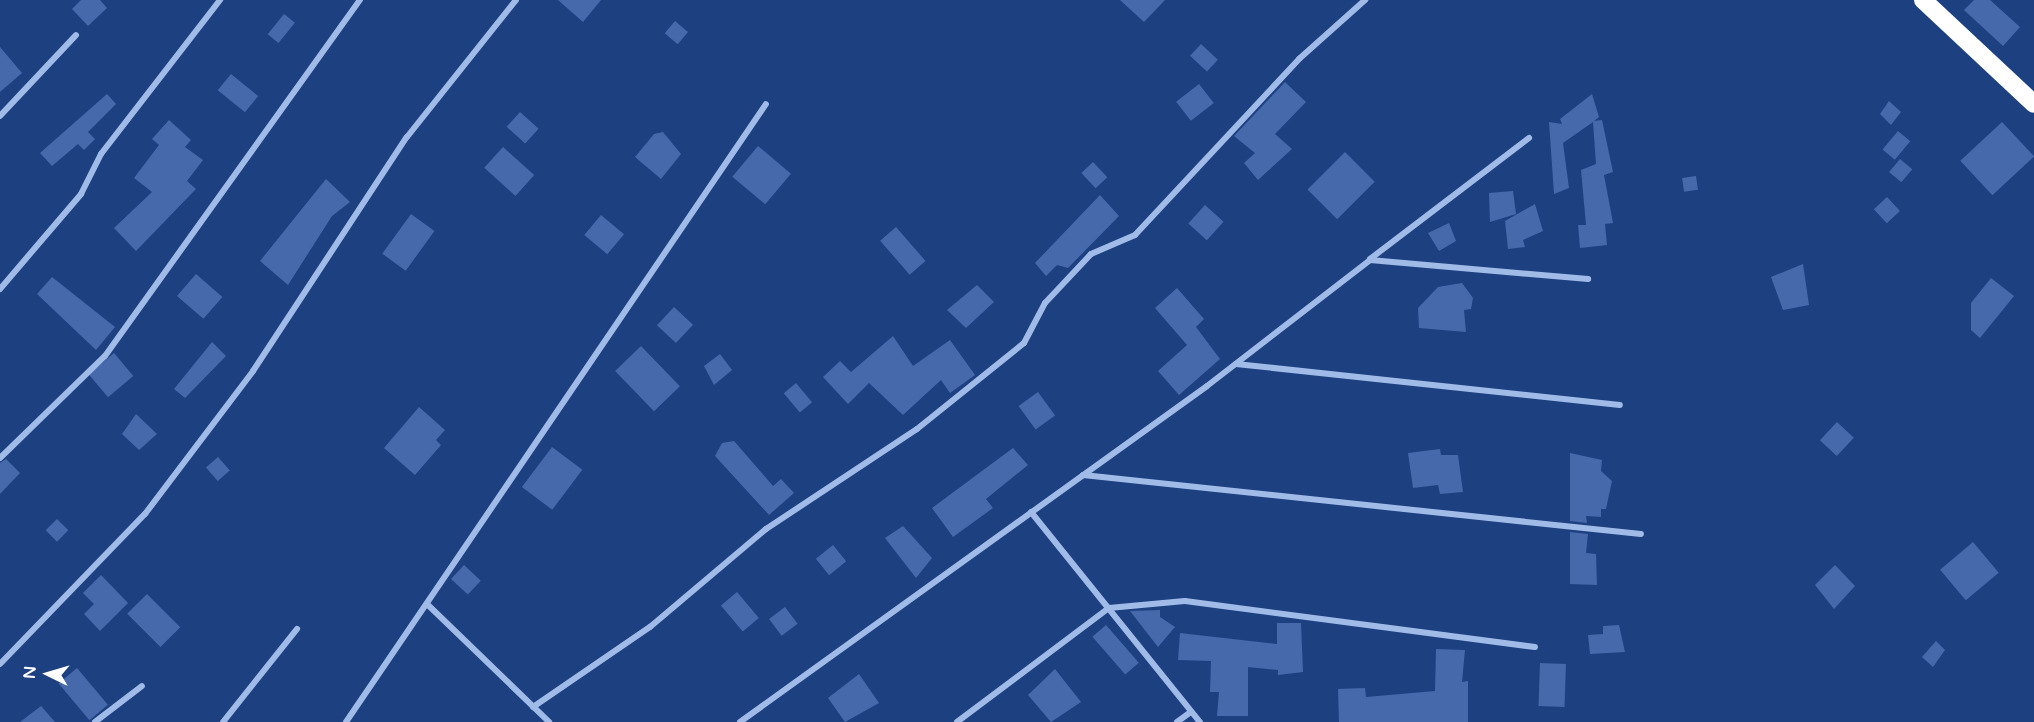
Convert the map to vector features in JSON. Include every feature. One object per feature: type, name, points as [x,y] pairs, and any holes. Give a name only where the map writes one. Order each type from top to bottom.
[{"type":"highway","points":[[1923,0],[2034,104]]},
{"type":"street","points":[[0,290],[81,194],[101,154],[220,0]]},
{"type":"street","points":[[0,458],[105,356],[360,0]]},
{"type":"street","points":[[0,664],[144,514],[259,361],[407,137],[516,0]]},
{"type":"street","points":[[533,706],[650,627],[766,529],[917,429],[1024,343],[1045,303],[1091,254],[1135,235],[1299,59],[1363,1]]},
{"type":"street","points":[[0,116],[76,35]]},
{"type":"street","points":[[346,722],[766,104]]},
{"type":"street","points":[[740,722],[1235,364],[1529,138]]},
{"type":"street","points":[[1370,260],[1588,279]]},
{"type":"street","points":[[1235,364],[1620,405]]},
{"type":"street","points":[[1083,475],[1641,534]]},
{"type":"street","points":[[1030,512],[1200,722]]},
{"type":"street","points":[[957,722],[1109,608],[1185,601],[1535,647]]},
{"type":"street","points":[[427,604],[549,722]]},
{"type":"street","points":[[223,722],[297,629]]},
{"type":"street","points":[[95,722],[142,686]]},
{"type":"street","points":[[1177,722],[1191,712]]},
{"type":"building","points":[[81,0],[100,0],[107,8],[88,26],[72,9]]},
{"type":"building","points":[[558,0],[601,0],[583,22]]},
{"type":"building","points":[[1120,0],[1165,0],[1144,22]]},
{"type":"building","points":[[1974,0],[1990,0],[2020,27],[2003,46],[1964,10]]},
{"type":"building","points":[[284,14],[295,23],[279,43],[268,34]]},
{"type":"building","points":[[675,21],[688,32],[678,44],[665,33]]},
{"type":"building","points":[[1201,44],[1218,60],[1207,71],[1190,56]]},
{"type":"building","points":[[0,47],[22,73],[0,92]]},
{"type":"building","points":[[231,74],[258,96],[245,112],[218,90]]},
{"type":"building","points":[[1285,82],[1306,102],[1275,134],[1292,149],[1258,180],[1244,163],[1255,153],[1234,136]]},
{"type":"building","points":[[1199,84],[1214,103],[1191,121],[1176,102]]},
{"type":"building","points":[[107,94],[116,104],[88,132],[95,139],[84,150],[78,144],[52,166],[40,153]]},
{"type":"building","points":[[1592,94],[1599,117],[1594,121],[1602,120],[1613,172],[1604,175],[1613,223],[1605,224],[1607,245],[1580,248],[1578,225],[1586,225],[1581,170],[1596,164],[1593,122],[1563,143],[1569,188],[1554,194],[1549,122],[1562,124],[1560,119]]},
{"type":"building","points":[[1889,101],[1901,112],[1891,125],[1880,114]]},
{"type":"building","points":[[520,112],[539,129],[525,144],[507,127]]},
{"type":"building","points":[[169,120],[191,140],[185,147],[203,160],[187,181],[196,189],[136,251],[114,228],[152,192],[134,178],[159,145],[152,139]]},
{"type":"building","points":[[2002,122],[2034,156],[1992,195],[1960,161]]},
{"type":"building","points":[[1898,131],[1910,141],[1895,160],[1883,149]]},
{"type":"building","points":[[663,132],[681,154],[661,179],[635,157],[654,134]]},
{"type":"building","points":[[758,146],[791,174],[765,204],[732,177]]},
{"type":"building","points":[[503,147],[534,175],[515,196],[484,168]]},
{"type":"building","points":[[1345,152],[1375,182],[1337,219],[1308,189]]},
{"type":"building","points":[[1900,159],[1912,169],[1901,182],[1889,172]]},
{"type":"building","points":[[1093,162],[1107,177],[1096,188],[1081,173]]},
{"type":"building","points":[[1696,176],[1698,190],[1684,192],[1682,178]]},
{"type":"building","points":[[326,179],[350,202],[332,216],[288,285],[260,261]]},
{"type":"building","points":[[1513,191],[1516,214],[1490,222],[1489,193]]},
{"type":"building","points":[[1100,195],[1119,216],[1068,268],[1057,265],[1046,276],[1035,263]]},
{"type":"building","points":[[1887,197],[1900,211],[1887,223],[1874,209]]},
{"type":"building","points":[[1535,204],[1543,231],[1523,240],[1525,247],[1508,249],[1505,221]]},
{"type":"building","points":[[1205,205],[1224,222],[1207,240],[1188,224]]},
{"type":"building","points":[[411,214],[434,231],[406,271],[382,254]]},
{"type":"building","points":[[601,215],[624,234],[607,254],[584,235]]},
{"type":"building","points":[[1449,223],[1456,241],[1439,251],[1428,233]]},
{"type":"building","points":[[896,227],[926,261],[910,275],[880,241]]},
{"type":"building","points":[[1803,264],[1809,305],[1783,310],[1771,277]]},
{"type":"building","points":[[196,274],[222,297],[203,319],[177,296]]},
{"type":"building","points":[[52,277],[115,327],[96,350],[37,294]]},
{"type":"building","points":[[1991,278],[2014,296],[1980,338],[1971,330],[1971,303]]},
{"type":"building","points":[[1462,283],[1473,298],[1471,309],[1464,310],[1466,332],[1419,328],[1418,308],[1438,287]]},
{"type":"building","points":[[977,285],[994,302],[966,328],[947,310]]},
{"type":"building","points":[[1177,288],[1204,319],[1196,327],[1220,359],[1179,395],[1158,371],[1187,345],[1155,308]]},
{"type":"building","points":[[674,307],[693,325],[676,343],[657,325]]},
{"type":"building","points":[[893,336],[913,366],[950,340],[975,375],[950,393],[941,380],[903,415],[869,383],[848,404],[823,377],[840,361],[851,372]]},
{"type":"building","points":[[212,342],[226,356],[185,398],[174,389]]},
{"type":"building","points":[[641,346],[680,386],[654,411],[615,371]]},
{"type":"building","points":[[114,353],[133,376],[108,397],[89,374]]},
{"type":"building","points":[[720,354],[732,370],[714,385],[704,366]]},
{"type":"building","points":[[796,383],[812,402],[800,412],[784,393]]},
{"type":"building","points":[[1038,392],[1055,415],[1036,430],[1019,406]]},
{"type":"building","points":[[419,407],[445,430],[436,440],[441,445],[415,475],[384,448]]},
{"type":"building","points":[[136,414],[157,434],[139,450],[122,434]]},
{"type":"building","points":[[1837,422],[1854,438],[1837,456],[1820,440]]},
{"type":"building","points":[[734,441],[773,486],[781,479],[794,493],[769,515],[715,456],[722,443]]},
{"type":"building","points":[[552,447],[582,470],[552,510],[522,487]]},
{"type":"building","points":[[1013,448],[1028,465],[986,499],[993,508],[953,537],[932,508]]},
{"type":"building","points":[[1440,449],[1441,455],[1458,455],[1463,492],[1440,494],[1438,485],[1413,488],[1408,453]]},
{"type":"building","points":[[1570,453],[1602,460],[1601,471],[1612,481],[1606,509],[1601,509],[1601,517],[1586,516],[1587,523],[1570,521]]},
{"type":"building","points":[[218,457],[230,471],[218,481],[206,467]]},
{"type":"building","points":[[6,459],[20,473],[0,494],[0,463]]},
{"type":"building","points":[[57,519],[68,530],[57,542],[46,530]]},
{"type":"building","points":[[903,526],[932,558],[916,578],[885,538]]},
{"type":"building","points":[[1570,532],[1588,534],[1586,553],[1596,554],[1597,585],[1570,584]]},
{"type":"building","points":[[1973,542],[1999,573],[1966,600],[1940,570]]},
{"type":"building","points":[[833,545],[846,561],[829,575],[816,559]]},
{"type":"building","points":[[464,565],[481,581],[468,595],[451,579]]},
{"type":"building","points":[[1835,565],[1855,586],[1834,609],[1815,585]]},
{"type":"building","points":[[101,575],[128,603],[100,631],[84,614],[94,604],[83,593]]},
{"type":"building","points":[[737,592],[759,618],[743,632],[721,605]]},
{"type":"building","points":[[147,594],[180,627],[160,647],[127,614]]},
{"type":"building","points":[[785,607],[798,624],[782,636],[769,619]]},
{"type":"building","points":[[1160,610],[1160,617],[1175,627],[1158,647],[1130,611]]},
{"type":"building","points":[[1277,623],[1301,623],[1303,672],[1278,675],[1278,670],[1248,667],[1248,716],[1217,716],[1219,692],[1210,692],[1211,661],[1178,660],[1180,633],[1277,644]]},
{"type":"building","points":[[1106,625],[1139,663],[1125,675],[1092,637]]},
{"type":"building","points":[[1619,625],[1625,652],[1590,654],[1588,635],[1603,634],[1603,626]]},
{"type":"building","points":[[1936,641],[1945,650],[1933,667],[1922,657]]},
{"type":"building","points":[[1436,649],[1465,650],[1462,682],[1468,681],[1468,722],[1339,722],[1338,689],[1365,688],[1366,697],[1435,691]]},
{"type":"building","points":[[1540,663],[1566,664],[1564,707],[1538,706]]},
{"type":"building","points":[[77,668],[108,705],[89,720],[59,683]]},
{"type":"building","points":[[1055,669],[1081,702],[1051,722],[1028,695]]},
{"type":"building","points":[[859,674],[879,703],[845,722],[828,698]]},
{"type":"building","points":[[41,706],[55,722],[20,722]]}]
